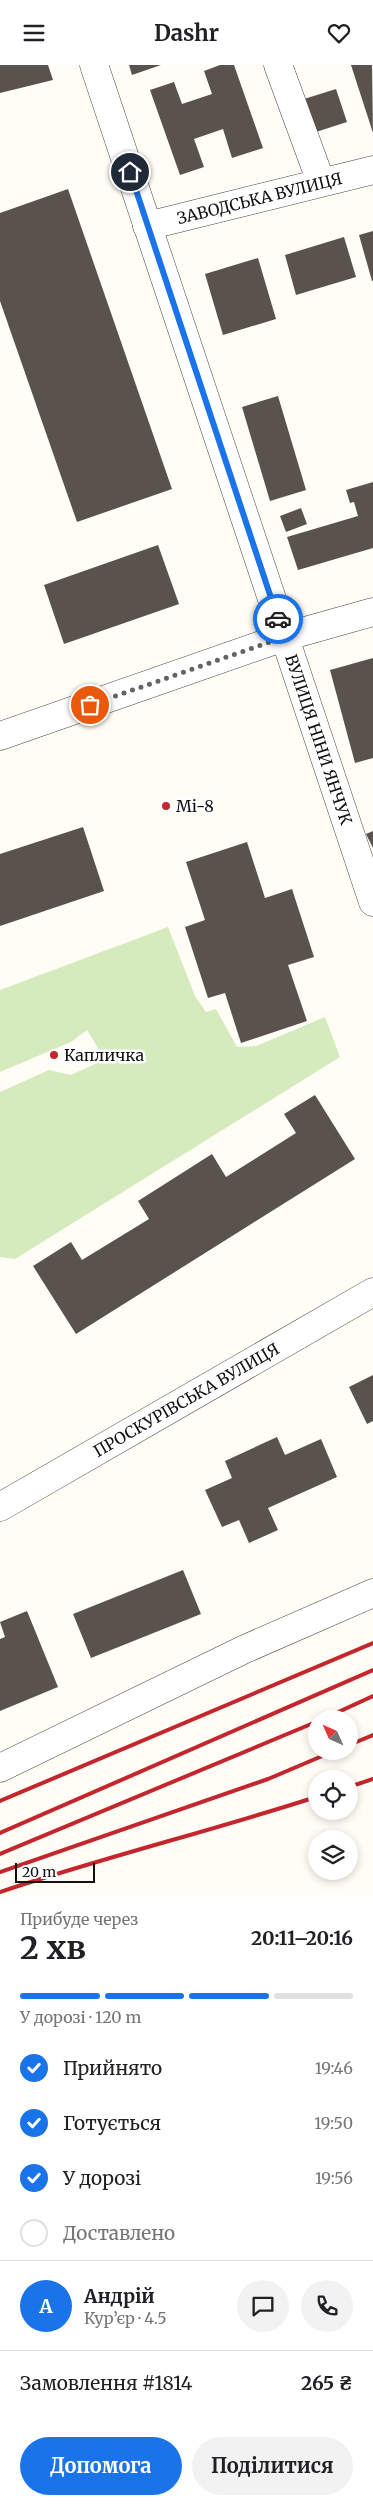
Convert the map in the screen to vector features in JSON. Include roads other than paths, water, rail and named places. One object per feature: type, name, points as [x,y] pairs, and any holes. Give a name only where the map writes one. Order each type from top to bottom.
[{"type":"street","name":"ВУЛИЦЯ НІНИ ЯНЧУК","points":[[94,65],[373,902]]},
{"type":"street","points":[[278,65],[321,183]]},
{"type":"street","name":"ЗАВОДСЬКА ВУЛИЦЯ","points":[[147,225],[373,170]]},
{"type":"street","points":[[0,736],[284,637],[373,612]]},
{"type":"street","name":"ПРОСКУРІВСЬКА ВУЛИЦЯ","points":[[0,1507],[373,1292]]},
{"type":"street","points":[[0,1768],[245,1649],[373,1593]]},
{"type":"railway","points":[[0,1801],[373,1643]]},
{"type":"railway","points":[[0,1833],[373,1670]]},
{"type":"railway","points":[[343,1710],[373,1696]]},
{"type":"railway","points":[[0,1854],[308,1725]]},
{"type":"railway","points":[[358,1741],[373,1735]]},
{"type":"railway","points":[[0,1872],[268,1779],[313,1760]]},
{"type":"railway","points":[[358,1784],[373,1779]]},
{"type":"railway","points":[[0,1892],[308,1799]]},
{"type":"place","name":"Mi-8","points":[[166,806]]},
{"type":"place","name":"Капличка","points":[[54,1055]]}]
